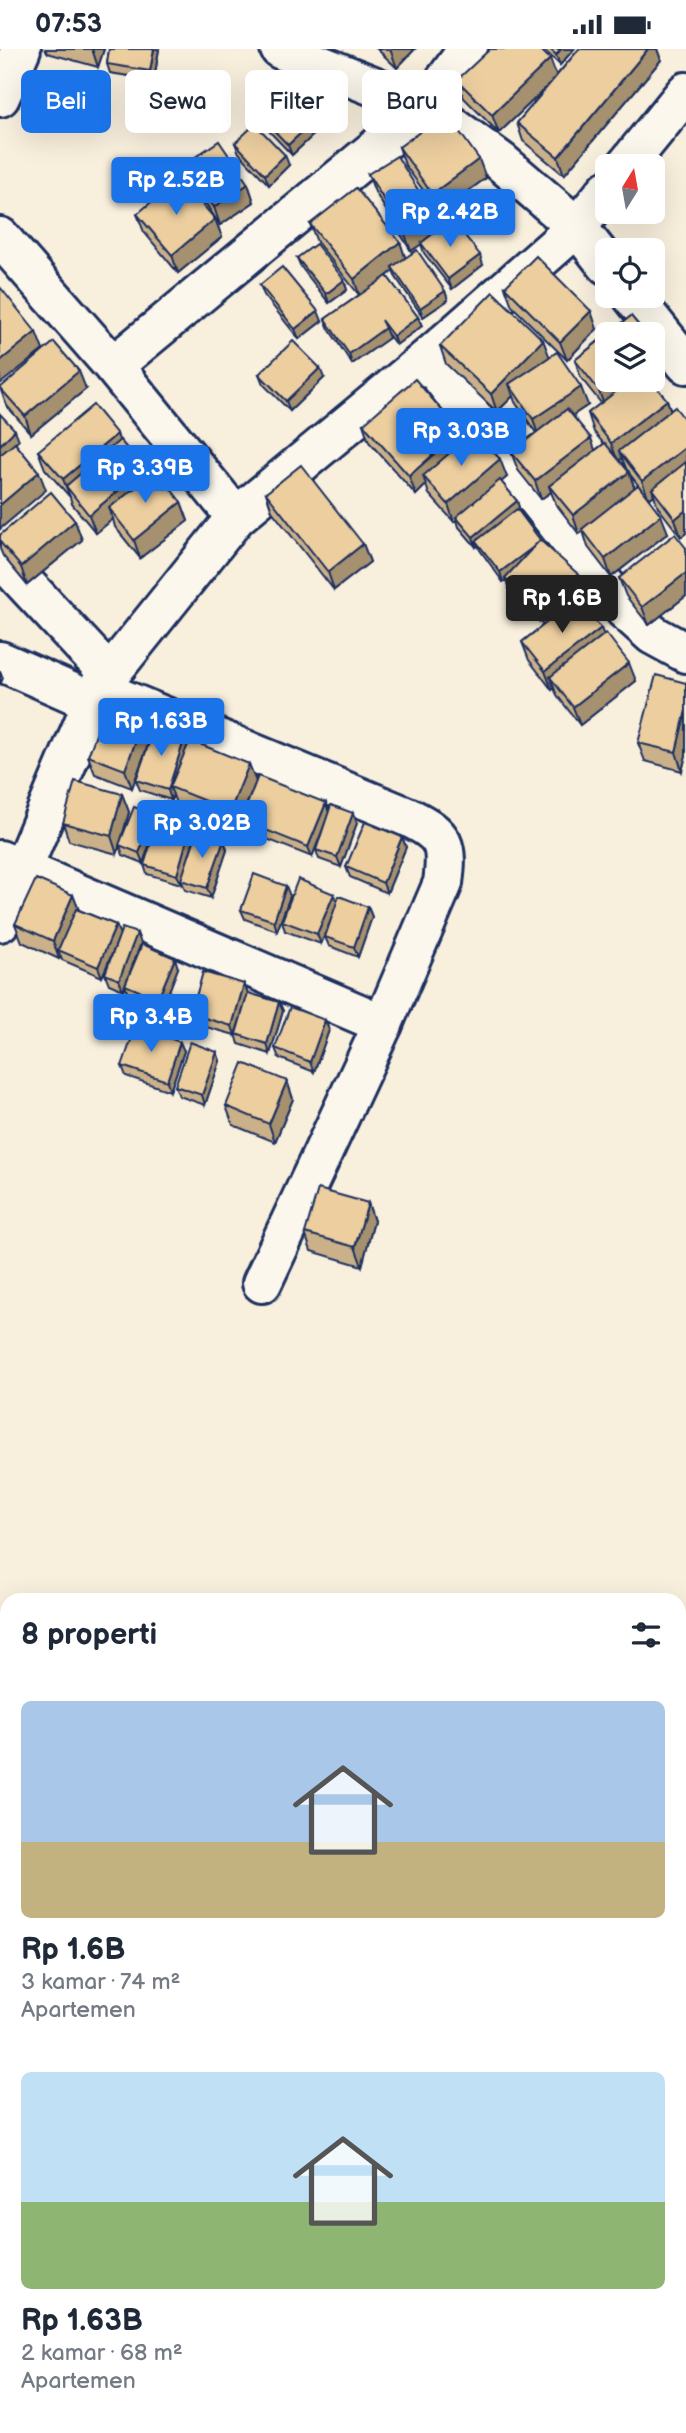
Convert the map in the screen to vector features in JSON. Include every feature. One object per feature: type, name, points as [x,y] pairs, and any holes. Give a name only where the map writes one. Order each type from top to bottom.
[{"type":"street","points":[[0,97],[21,49]]},
{"type":"street","points":[[280,49],[362,82]]},
{"type":"street","points":[[453,70],[468,49]]},
{"type":"street","points":[[636,154],[686,92]]},
{"type":"street","points":[[113,366],[395,133]]},
{"type":"street","points":[[461,133],[578,227],[595,249]]},
{"type":"street","points":[[0,922],[11,864],[100,689],[236,517],[428,359],[578,227],[595,205]]},
{"type":"street","points":[[0,237],[113,366],[236,517]]},
{"type":"street","points":[[642,308],[686,363]]},
{"type":"street","points":[[428,359],[624,609],[653,635],[686,653]]},
{"type":"street","points":[[0,557],[100,689]]},
{"type":"street","points":[[0,661],[100,689],[410,818],[430,827],[443,842],[446,859],[443,883],[383,1024],[262,1283]]},
{"type":"street","points":[[11,864],[383,1024]]},
{"type":"building","points":[[109,49],[154,49],[150,70],[107,64]]},
{"type":"building","points":[[490,49],[540,49],[550,59],[492,115],[462,85],[462,75]]},
{"type":"building","points":[[550,49],[561,49],[556,55]]},
{"type":"building","points":[[579,49],[648,49],[558,157],[517,123]]},
{"type":"building","points":[[246,133],[264,133],[285,155],[265,175],[235,143]]},
{"type":"building","points":[[276,133],[301,133],[288,145]]},
{"type":"building","points":[[418,133],[460,133],[479,159],[432,194],[399,147]]},
{"type":"building","points":[[219,141],[248,184],[214,207],[185,164]]},
{"type":"building","points":[[397,156],[433,214],[404,232],[368,174]]},
{"type":"building","points":[[180,178],[215,219],[172,255],[137,214]]},
{"type":"building","points":[[356,188],[400,242],[354,279],[310,224]]},
{"type":"building","points":[[452,219],[480,255],[448,279],[421,243]]},
{"type":"building","points":[[316,244],[344,280],[326,294],[297,258]]},
{"type":"building","points":[[417,250],[445,291],[420,308],[392,267]]},
{"type":"building","points":[[536,256],[591,311],[560,342],[505,287]]},
{"type":"building","points":[[282,267],[318,311],[295,329],[260,285]]},
{"type":"building","points":[[387,276],[418,317],[393,336],[381,320],[385,328],[349,354],[325,319]]},
{"type":"building","points":[[0,287],[36,332],[0,361]]},
{"type":"building","points":[[493,292],[543,340],[491,394],[440,346]]},
{"type":"building","points":[[631,316],[636,322],[623,322]]},
{"type":"building","points":[[293,341],[320,368],[286,401],[259,374]]},
{"type":"building","points":[[54,342],[79,371],[25,416],[0,388]]},
{"type":"building","points":[[595,344],[595,385],[575,360]]},
{"type":"building","points":[[557,352],[581,387],[533,419],[509,384]]},
{"type":"building","points":[[415,379],[460,431],[409,476],[363,424]]},
{"type":"building","points":[[615,392],[661,392],[667,400],[611,443],[588,413]]},
{"type":"building","points":[[93,405],[117,434],[63,479],[38,451]]},
{"type":"building","points":[[675,407],[686,421],[686,447],[642,481],[619,451]]},
{"type":"building","points":[[567,409],[591,438],[535,481],[511,452]]},
{"type":"building","points":[[0,414],[15,430],[0,445]]},
{"type":"building","points":[[475,431],[500,459],[448,504],[423,476]]},
{"type":"building","points":[[120,440],[144,469],[89,515],[66,486]]},
{"type":"building","points":[[15,443],[39,472],[0,505],[0,455]]},
{"type":"building","points":[[605,443],[629,472],[573,515],[549,486]]},
{"type":"building","points":[[686,462],[686,510],[675,519],[652,489]]},
{"type":"building","points":[[301,465],[363,544],[328,572],[266,493]]},
{"type":"building","points":[[157,471],[181,502],[134,540],[109,508]]},
{"type":"building","points":[[500,480],[517,501],[473,537],[456,517]]},
{"type":"building","points":[[638,485],[661,515],[605,559],[582,529]]},
{"type":"building","points":[[51,492],[75,521],[21,567],[0,542],[0,535]]},
{"type":"building","points":[[517,509],[541,541],[500,572],[476,541]]},
{"type":"building","points":[[675,534],[686,548],[686,573],[642,607],[619,578]]},
{"type":"building","points":[[540,540],[578,574],[542,612],[505,578]]},
{"type":"building","points":[[578,598],[601,628],[545,671],[522,642]]},
{"type":"building","points":[[606,633],[629,663],[573,707],[550,677]]},
{"type":"building","points":[[656,675],[686,683],[686,710],[676,752],[638,743]]},
{"type":"building","points":[[109,700],[146,713],[125,770],[88,756]]},
{"type":"building","points":[[155,726],[185,737],[168,790],[136,780]]},
{"type":"building","points":[[190,740],[249,764],[230,811],[170,787]]},
{"type":"building","points":[[258,776],[326,803],[308,847],[241,820]]},
{"type":"building","points":[[75,781],[122,794],[111,836],[63,823]]},
{"type":"building","points":[[331,805],[353,813],[337,857],[316,850]]},
{"type":"building","points":[[134,807],[154,814],[139,853],[119,845]]},
{"type":"building","points":[[158,820],[190,829],[177,875],[144,865]]},
{"type":"building","points":[[365,822],[402,837],[383,883],[346,867]]},
{"type":"building","points":[[197,832],[224,840],[207,888],[181,880]]},
{"type":"building","points":[[254,874],[286,886],[274,921],[241,910]]},
{"type":"building","points":[[36,879],[73,895],[53,941],[15,924]]},
{"type":"building","points":[[298,879],[334,894],[317,934],[282,921]]},
{"type":"building","points":[[339,896],[368,907],[354,947],[325,937]]},
{"type":"building","points":[[76,909],[116,925],[98,967],[58,950]]},
{"type":"building","points":[[122,928],[137,933],[119,980],[105,974]]},
{"type":"building","points":[[142,944],[175,958],[158,999],[125,985]]},
{"type":"building","points":[[203,972],[244,984],[232,1026],[191,1014]]},
{"type":"building","points":[[248,993],[279,1002],[267,1044],[236,1034]]},
{"type":"building","points":[[290,1007],[325,1020],[310,1062],[275,1048]]},
{"type":"building","points":[[136,1026],[180,1042],[167,1081],[122,1066]]},
{"type":"building","points":[[190,1042],[217,1052],[202,1095],[175,1086]]},
{"type":"building","points":[[243,1063],[287,1081],[269,1124],[226,1106]]},
{"type":"building","points":[[318,1189],[368,1203],[355,1247],[305,1233]]}]
